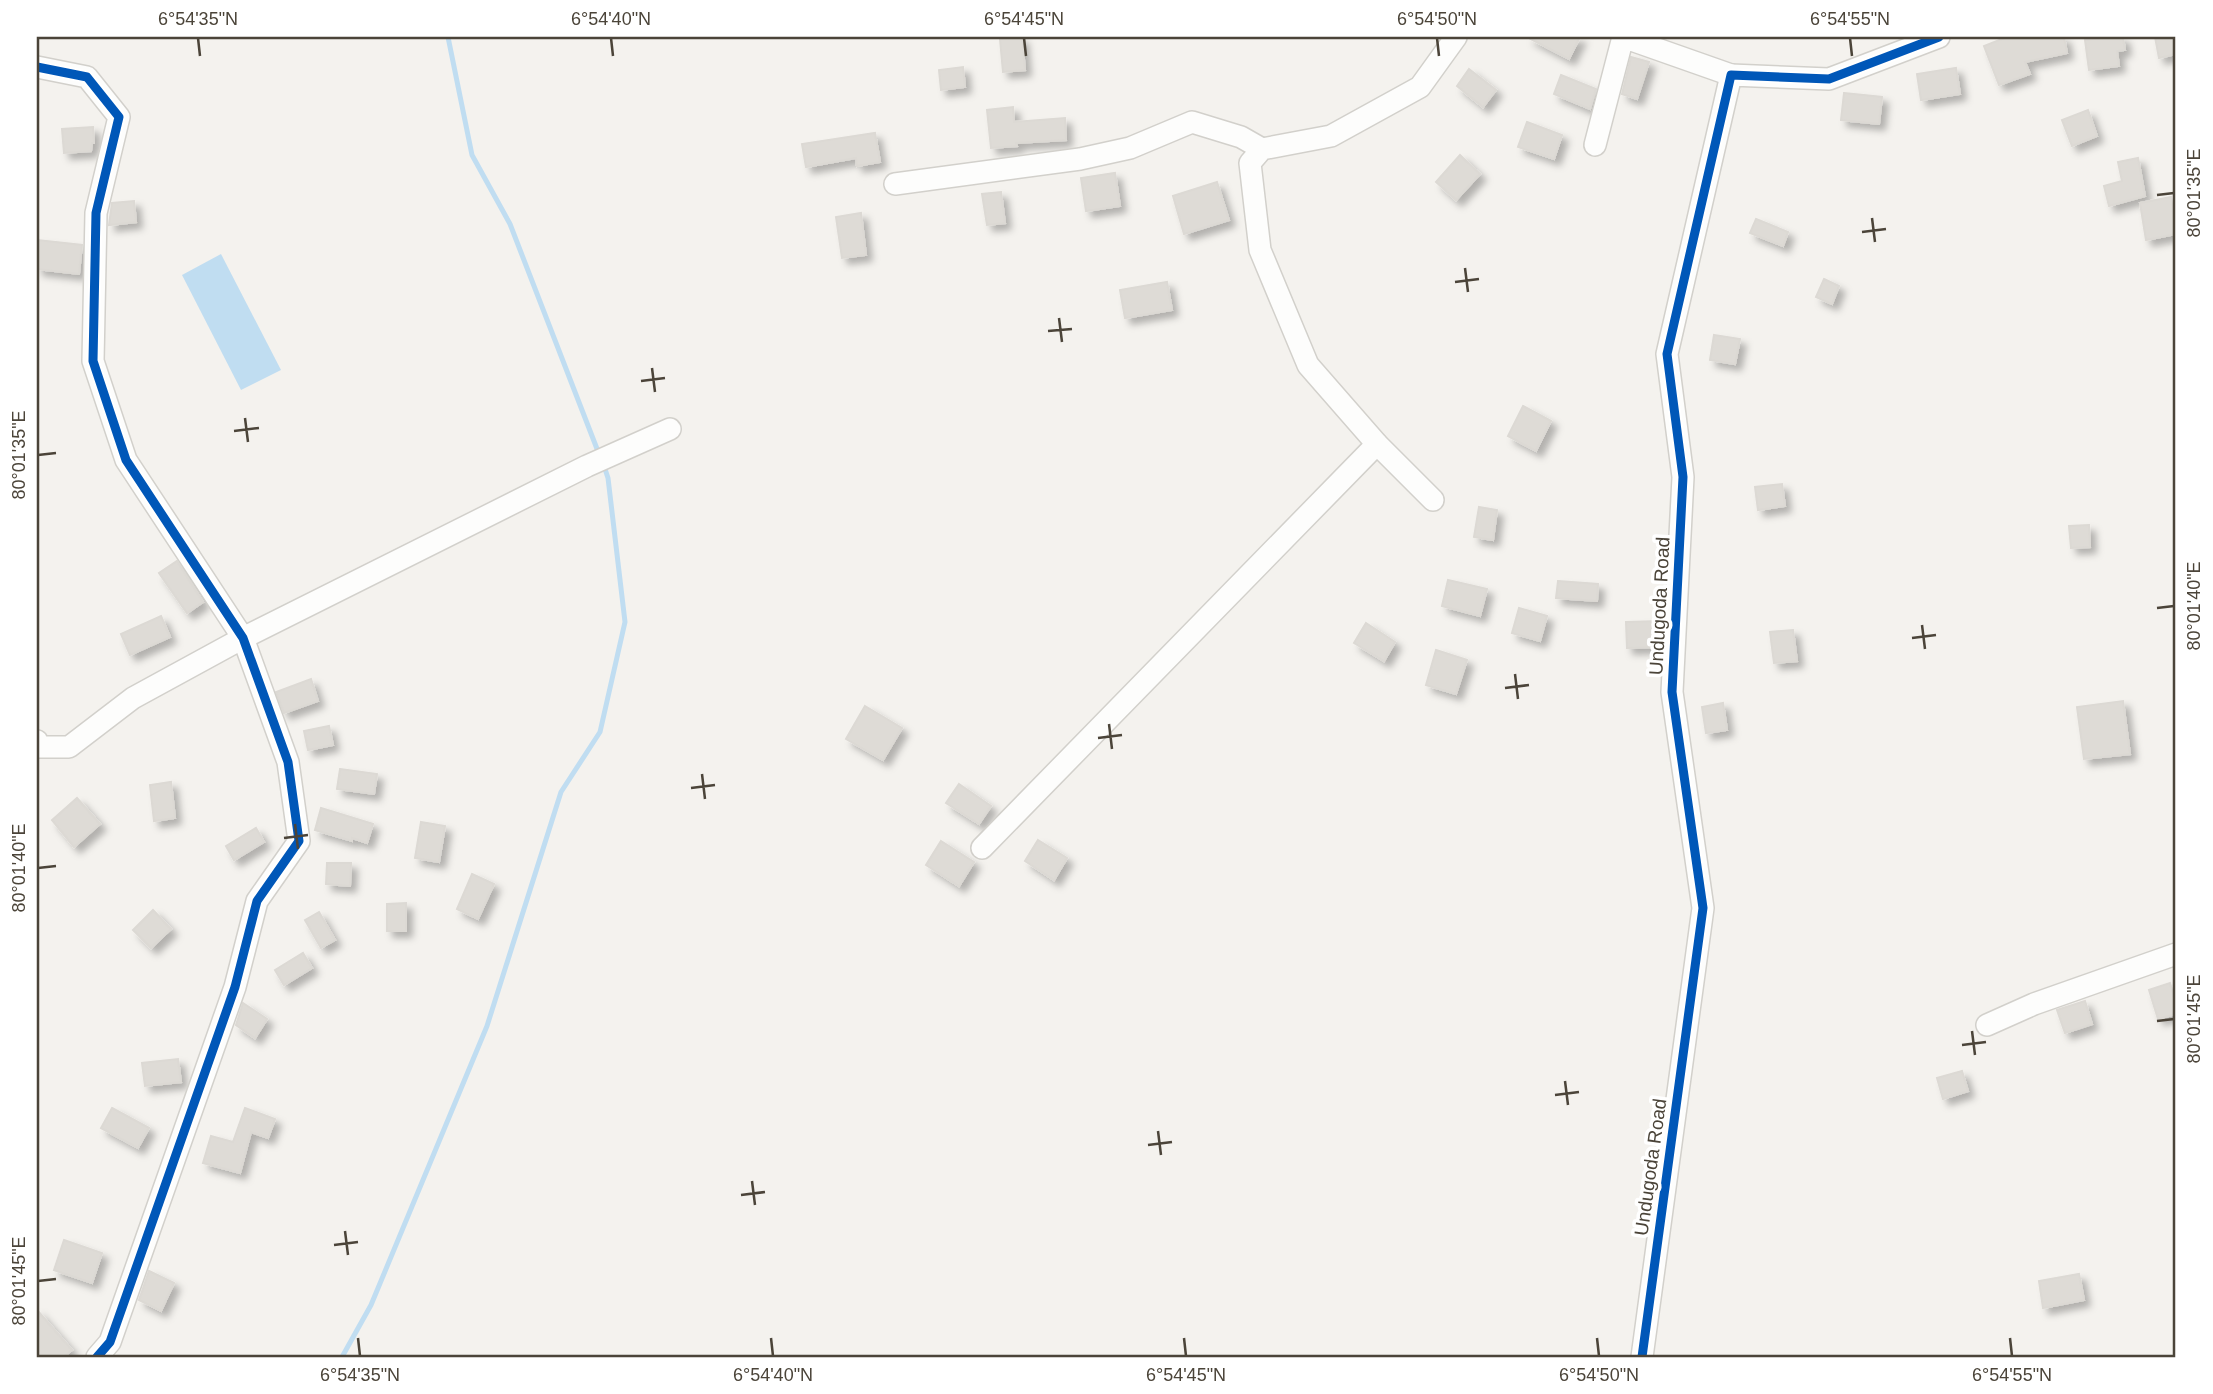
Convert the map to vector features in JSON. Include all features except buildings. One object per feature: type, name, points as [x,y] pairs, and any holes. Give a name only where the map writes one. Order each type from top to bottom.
[{"type":"street","points":[[1433,500],[1377,444],[1308,365],[1260,250],[1250,163],[1262,149],[1331,136],[1420,87],[1456,37]]},
{"type":"street","points":[[1595,145],[1623,37],[1731,75],[1829,79],[1939,37]]},
{"type":"street","points":[[37,67],[87,77],[119,117],[96,213],[93,360],[126,460],[243,638],[288,762],[299,841],[257,901],[235,987],[110,1342],[97,1357]]},
{"type":"street","name":"Undugoda Road","points":[[1642,1357],[1703,908],[1672,692],[1683,477],[1667,354],[1731,75]]},
{"type":"street","points":[[895,184],[1080,159],[1130,148],[1192,122],[1241,137],[1262,149]]},
{"type":"street","points":[[37,741],[39,747],[69,747],[133,698],[243,638],[587,466],[670,429]]},
{"type":"street","points":[[982,848],[1377,444]]},
{"type":"street","points":[[1987,1025],[2034,1004],[2176,954]]},
{"type":"water","points":[[221,254],[281,370],[241,390],[182,275]]},
{"type":"waterway","points":[[448,37],[472,155],[510,224],[599,454]]},
{"type":"waterway","points":[[342,1357],[371,1305],[487,1026],[561,792],[600,732],[625,622],[608,478],[603,463]]},
{"type":"cycle path","points":[[1642,1357],[1703,908],[1672,692],[1683,477],[1667,354],[1731,75],[1829,79],[1939,37]]},
{"type":"cycle path","points":[[37,67],[87,77],[119,117],[96,213],[93,361],[126,460],[243,638],[288,762],[299,841],[257,901],[235,987],[110,1342],[97,1357]]}]
